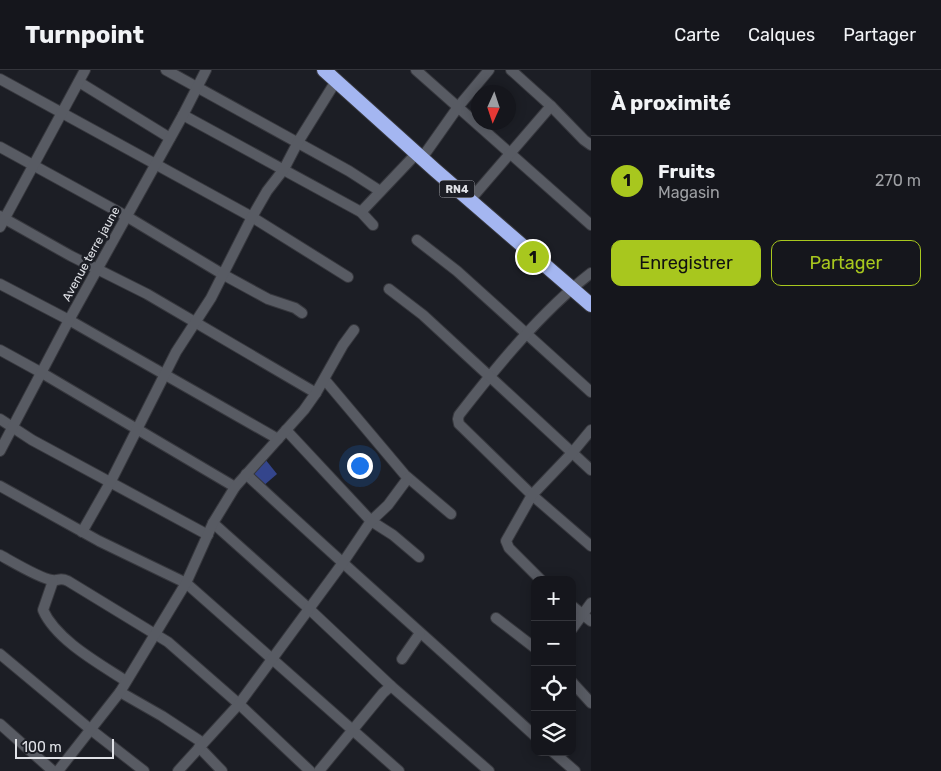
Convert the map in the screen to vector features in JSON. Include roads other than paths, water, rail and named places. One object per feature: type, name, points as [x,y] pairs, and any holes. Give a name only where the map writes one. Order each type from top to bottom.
[{"type":"highway","name":"RN4","points":[[325,70],[591,305]]},
{"type":"street","points":[[85,70],[2,220],[147,294],[316,393]]},
{"type":"street","points":[[166,70],[298,142],[380,191]]},
{"type":"street","name":"Avenue terre jaune","points":[[0,451],[69,320],[206,70]]},
{"type":"street","points":[[416,70],[591,224]]},
{"type":"street","points":[[361,212],[380,191],[419,155],[489,70]]},
{"type":"street","points":[[511,70],[591,145]]},
{"type":"street","points":[[0,79],[252,217],[348,277]]},
{"type":"street","points":[[82,532],[111,481],[164,375],[194,322],[224,275],[252,217],[284,169],[298,142],[336,81]]},
{"type":"street","points":[[79,82],[170,138]]},
{"type":"street","points":[[470,200],[551,106]]},
{"type":"street","points":[[183,115],[361,212],[373,225]]},
{"type":"street","points":[[0,147],[126,216],[224,275],[302,313]]},
{"type":"street","points":[[417,240],[457,271],[591,392]]},
{"type":"street","points":[[591,273],[556,302],[490,376],[459,415],[458,419],[459,424],[532,495],[591,546]]},
{"type":"street","points":[[0,284],[69,320],[278,438]]},
{"type":"street","points":[[389,290],[423,315],[591,470]]},
{"type":"street","points":[[58,771],[120,692],[186,583],[213,523],[235,487],[316,393],[343,345],[354,330]]},
{"type":"street","points":[[0,350],[42,372],[235,487]]},
{"type":"street","points":[[325,380],[408,478],[451,514]]},
{"type":"street","points":[[0,419],[32,440],[208,534]]},
{"type":"street","points":[[286,430],[372,521],[393,535],[419,557]]},
{"type":"street","points":[[537,576],[508,548],[506,541],[532,495],[591,430]]},
{"type":"street","points":[[246,474],[342,564],[531,732]]},
{"type":"street","points":[[178,771],[239,704],[372,521],[388,505],[408,478]]},
{"type":"street","points":[[0,486],[99,541],[186,583],[398,771]]},
{"type":"street","points":[[213,523],[391,686],[489,771]]},
{"type":"street","points":[[0,555],[53,581],[61,578],[68,581],[168,642],[239,704],[310,771]]},
{"type":"street","points":[[53,581],[43,610],[49,621],[71,642],[126,681]]},
{"type":"street","points":[[576,626],[587,618],[591,603]]},
{"type":"street","points":[[576,609],[587,618]]},
{"type":"street","points":[[496,618],[531,645]]},
{"type":"street","points":[[402,659],[420,633]]},
{"type":"street","points":[[145,650],[154,645],[168,642]]},
{"type":"street","points":[[0,654],[144,771]]},
{"type":"street","points":[[319,771],[383,692],[391,686]]},
{"type":"street","points":[[576,686],[591,703]]},
{"type":"street","points":[[120,692],[162,716],[201,745],[222,771]]},
{"type":"street","points":[[0,724],[53,771]]},
{"type":"street","points":[[558,756],[575,771]]},
{"type":"place","name":"Fruits","points":[[533,257]]}]
